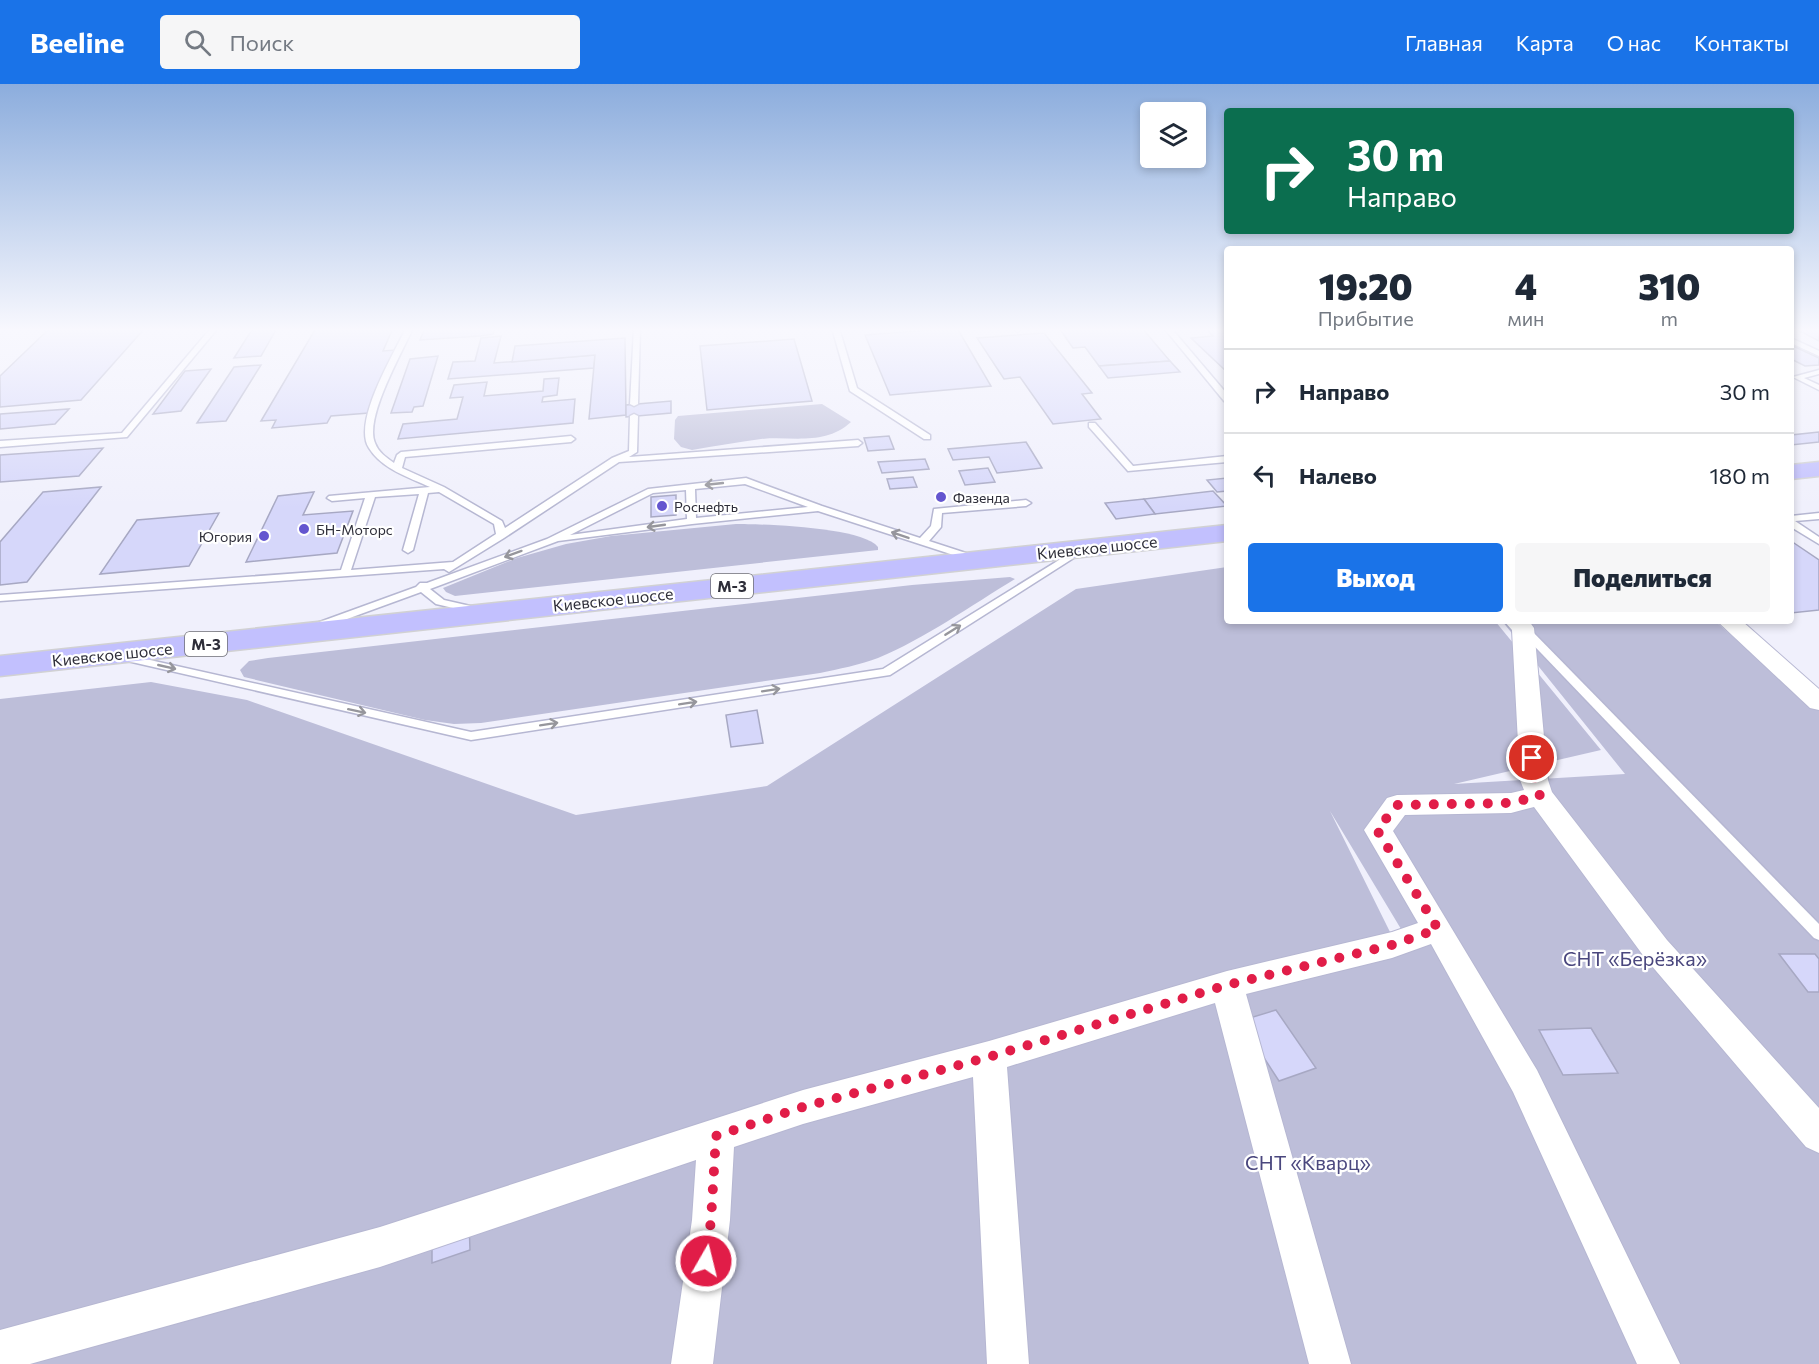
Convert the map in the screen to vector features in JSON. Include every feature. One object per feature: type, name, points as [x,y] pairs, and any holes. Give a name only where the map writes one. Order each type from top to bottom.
[{"type":"highway","points":[[1794,472],[1819,469]]},
{"type":"highway","name":"Киевское шоссе","points":[[0,666],[1224,533]]},
{"type":"street","points":[[1731,624],[1819,702]]},
{"type":"street","points":[[1519,625],[1534,780],[1540,796],[1656,949],[1819,1135]]},
{"type":"street","points":[[1540,796],[1510,803],[1397,805],[1377,830],[1438,929],[1525,1081],[1659,1364]]},
{"type":"street","points":[[0,1351],[380,1247],[803,1107],[989,1057],[1227,985],[1392,945],[1438,929]]},
{"type":"street","points":[[1227,985],[1330,1364]]},
{"type":"street","points":[[989,1057],[1008,1364]]},
{"type":"street","points":[[692,1364],[711,1220],[716,1136]]},
{"type":"lane","points":[[0,444],[124,435],[164,388]]},
{"type":"lane","points":[[383,388],[373,410],[369,438],[374,450],[397,469],[441,489],[499,524],[501,536]]},
{"type":"lane","points":[[634,404],[635,388]]},
{"type":"lane","points":[[853,388],[927,437]]},
{"type":"lane","points":[[421,588],[615,460],[633,452],[634,416]]},
{"type":"lane","points":[[1092,425],[1131,469],[1224,459]]},
{"type":"lane","points":[[397,469],[401,454],[571,439]]},
{"type":"lane","points":[[615,460],[858,442]]},
{"type":"lane","points":[[302,633],[550,541],[651,490],[746,481],[819,508],[976,560]]},
{"type":"lane","points":[[690,487],[692,521]]},
{"type":"lane","points":[[332,498],[441,489]]},
{"type":"lane","points":[[408,550],[424,490]]},
{"type":"lane","points":[[345,572],[371,495]]},
{"type":"lane","points":[[922,542],[936,528],[937,511],[1026,503]]},
{"type":"lane","points":[[550,541],[692,521],[819,508]]},
{"type":"lane","points":[[1794,520],[1819,516]]},
{"type":"lane","points":[[1794,523],[1819,541]]},
{"type":"lane","points":[[110,654],[471,736],[886,672],[1083,548]]},
{"type":"lane","points":[[0,598],[225,584],[345,572],[455,566]]},
{"type":"lane","points":[[421,588],[440,602],[488,613]]},
{"type":"lane","points":[[1519,625],[1819,934]]},
{"type":"green space","points":[[822,404],[851,422],[841,429],[820,437],[761,439],[692,450],[681,447],[674,439],[675,420],[678,416]]},
{"type":"green space","points":[[736,524],[789,526],[833,531],[868,540],[878,547],[878,550],[455,596],[443,588],[517,558],[566,544],[611,536]]},
{"type":"green space","points":[[1224,567],[1224,624],[1497,624],[1601,750],[1454,784],[1625,774],[1504,624],[1718,624],[1804,699],[1819,698],[1819,1364],[0,1364],[0,699],[151,682],[247,700],[576,815],[767,786],[1076,589]],"holes":[[[1330,811],[1401,929],[1390,932]]]},
{"type":"green space","points":[[1010,577],[1015,579],[930,632],[878,658],[856,665],[820,673],[481,723],[454,724],[425,720],[244,677],[240,670],[249,661],[268,658],[912,585]]},
{"type":"building","points":[[0,388],[92,388],[81,400],[0,407]]},
{"type":"building","points":[[173,388],[198,388],[181,411],[153,414]]},
{"type":"building","points":[[220,388],[247,388],[226,421],[197,423]]},
{"type":"building","points":[[281,388],[380,388],[369,413],[331,416],[327,423],[272,428],[276,420],[261,421]]},
{"type":"building","points":[[400,388],[428,388],[423,406],[414,407],[412,412],[391,413]]},
{"type":"building","points":[[453,388],[486,388],[484,396],[543,391],[543,388],[558,388],[557,395],[543,397],[542,402],[575,399],[573,423],[398,439],[403,424],[457,419],[463,397],[450,398]]},
{"type":"building","points":[[592,388],[626,388],[626,415],[589,419]]},
{"type":"building","points":[[705,388],[808,388],[812,401],[707,410]]},
{"type":"building","points":[[887,388],[972,388],[890,395]]},
{"type":"building","points":[[1028,388],[1088,388],[1092,393],[1082,394],[1101,419],[1053,424]]},
{"type":"building","points":[[671,401],[671,413],[626,417],[626,405]]},
{"type":"building","points":[[69,409],[55,424],[0,429],[0,414]]},
{"type":"building","points":[[1819,432],[1819,442],[1794,445],[1794,435]]},
{"type":"building","points":[[889,436],[894,449],[868,451],[864,438]]},
{"type":"building","points":[[1026,442],[1042,468],[997,473],[989,457],[953,460],[948,449]]},
{"type":"building","points":[[103,448],[79,476],[0,482],[0,455]]},
{"type":"building","points":[[925,459],[929,469],[882,473],[878,462]]},
{"type":"building","points":[[988,468],[995,482],[965,485],[959,471]]},
{"type":"building","points":[[913,477],[917,487],[890,489],[887,479]]},
{"type":"building","points":[[1224,478],[1224,491],[1217,492],[1207,480]]},
{"type":"building","points":[[101,487],[27,582],[0,585],[0,542],[43,492]]},
{"type":"building","points":[[1213,491],[1224,503],[1224,506],[1155,514],[1144,499]]},
{"type":"building","name":"БН-Моторс","points":[[314,492],[303,515],[353,511],[337,553],[246,562],[278,496]]},
{"type":"building","points":[[676,495],[676,515],[651,517],[651,497]]},
{"type":"building","points":[[1144,499],[1155,514],[1116,519],[1105,503]]},
{"type":"building","points":[[219,513],[189,566],[100,574],[137,520]]},
{"type":"building","points":[[1794,543],[1819,560],[1819,610],[1794,613]]},
{"type":"building","points":[[757,710],[763,743],[731,747],[726,715]]},
{"type":"building","points":[[1779,954],[1815,954],[1819,959],[1819,992],[1808,992]]},
{"type":"building","points":[[1276,1010],[1316,1068],[1279,1081],[1240,1021]]},
{"type":"building","points":[[1591,1028],[1618,1073],[1563,1075],[1539,1030]]},
{"type":"building","points":[[469,1222],[470,1250],[432,1263],[432,1235]]},
{"type":"place","name":"Фазенда","points":[[941,497]]},
{"type":"place","name":"Роснефть","points":[[662,506]]},
{"type":"place","name":"БН-Моторс","points":[[304,529]]},
{"type":"place","name":"Югория","points":[[264,536]]},
{"type":"route","points":[[706,1261],[716,1136],[803,1107],[989,1057],[1227,985],[1392,945],[1438,929],[1377,830],[1397,805],[1510,803],[1540,796],[1534,780],[1532,758]]},
{"type":"park label","name":"СНТ «Берёзка»","points":[[1635,958]]},
{"type":"park label","name":"СНТ «Кварц»","points":[[1308,1162]]}]
